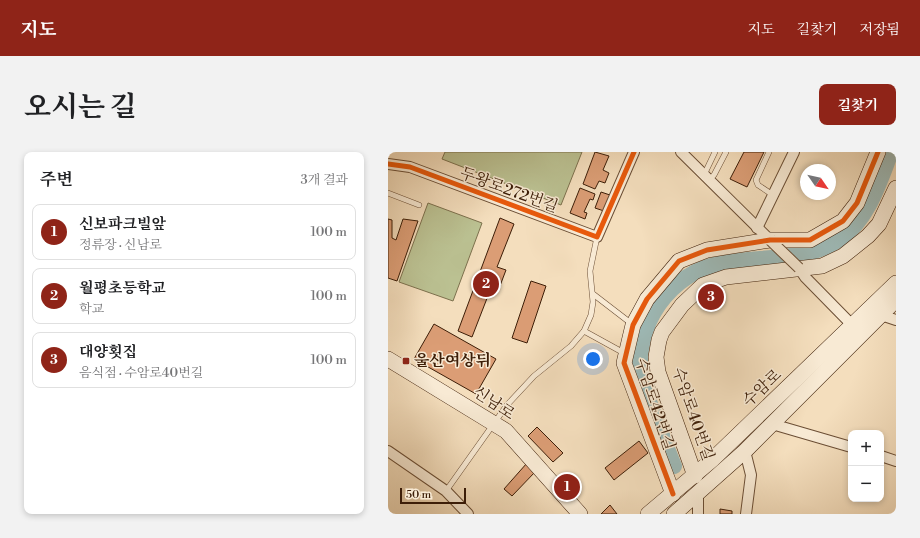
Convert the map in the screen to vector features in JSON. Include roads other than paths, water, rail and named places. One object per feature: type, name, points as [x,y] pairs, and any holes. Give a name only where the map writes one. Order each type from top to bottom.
[{"type":"street","points":[[597,237],[634,152]]},
{"type":"street","points":[[681,152],[799,268],[805,277],[857,330]]},
{"type":"street","points":[[757,228],[794,152]]},
{"type":"street","name":"수암로42번길","points":[[672,494],[624,363],[625,353],[633,325],[646,299],[679,261],[707,250],[770,240],[810,240],[843,221],[857,203],[878,152]]},
{"type":"street","name":"두왕로272번길","points":[[388,164],[410,167],[597,237]]},
{"type":"street","name":"수암로40번길","points":[[695,476],[663,389],[656,357],[659,340],[670,320],[682,305],[703,285],[726,277],[822,266],[843,256],[857,246],[879,224],[896,188]]},
{"type":"street","name":"수암로","points":[[674,514],[745,451],[772,424],[857,330],[896,283]]},
{"type":"street","name":"수암로","points":[[648,514],[695,476],[857,330],[881,315],[896,300]]},
{"type":"street","points":[[881,315],[896,320]]},
{"type":"street","name":"신남로","points":[[388,359],[495,422],[506,431],[580,514]]},
{"type":"street","points":[[772,424],[848,446]]},
{"type":"street","points":[[388,451],[446,491],[468,514]]},
{"type":"street","points":[[745,451],[751,475],[746,514]]},
{"type":"street","points":[[884,457],[896,461]]},
{"type":"street","points":[[698,494],[698,514]]},
{"type":"lane","points":[[707,178],[715,152]]},
{"type":"lane","points":[[707,178],[714,175],[726,152]]},
{"type":"lane","points":[[769,152],[756,180],[758,185],[773,195]]},
{"type":"lane","points":[[388,193],[420,205]]},
{"type":"lane","points":[[446,491],[507,405],[534,376],[571,346],[584,331],[591,315],[593,294],[590,272],[597,237]]},
{"type":"lane","points":[[593,294],[633,325]]},
{"type":"lane","points":[[584,331],[625,353]]},
{"type":"waterway","points":[[674,466],[643,388],[641,379],[640,359],[643,340],[649,321],[659,304],[671,290],[686,277],[704,268],[737,261],[798,255],[827,246],[840,239],[858,222],[872,200],[891,152]]},
{"type":"place","name":"월평초등학교","points":[[486,284]]},
{"type":"place","name":"대양횟집","points":[[711,297]]},
{"type":"place","name":"울산여상뒤","points":[[406,361]]},
{"type":"place","name":"신보파크빌앞","points":[[567,487]]}]
